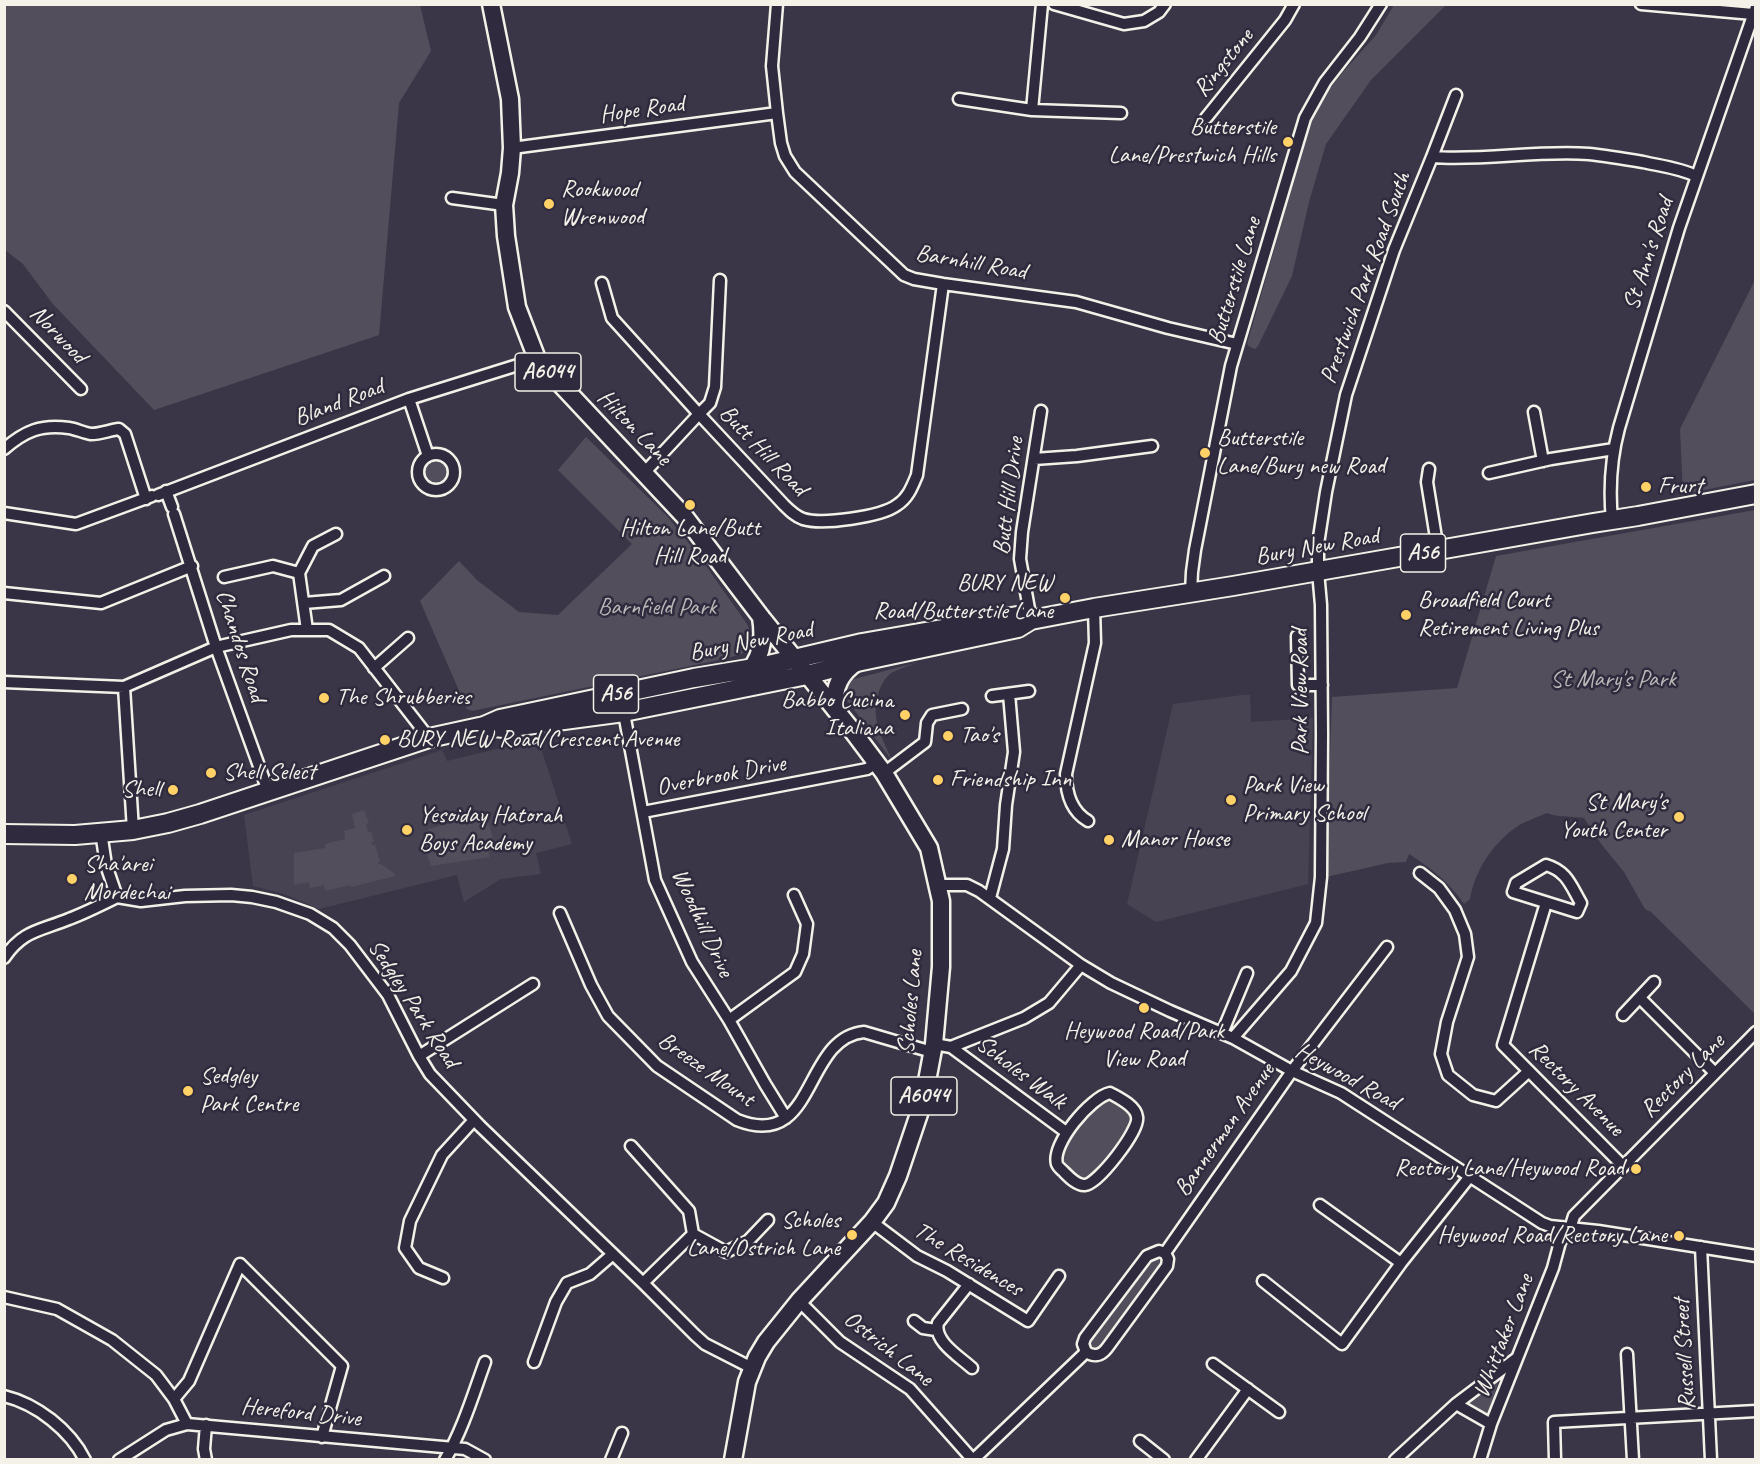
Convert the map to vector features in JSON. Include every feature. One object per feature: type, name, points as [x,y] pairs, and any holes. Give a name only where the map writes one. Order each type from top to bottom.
[{"type":"highway","name":"Bury New Road","points":[[484,726],[504,728],[624,712],[807,675],[1018,628],[1029,621],[1094,608],[1755,494]]},
{"type":"highway","name":"Bury New Road","points":[[4,834],[75,835],[134,830],[200,814],[429,738],[484,726],[500,719],[694,678],[750,669],[862,643],[1017,616],[1029,621]]},
{"type":"main road","name":"Hilton Lane","points":[[490,4],[510,99],[512,148],[504,205],[506,236],[517,307],[537,359],[685,517],[807,675]]},
{"type":"main road","points":[[750,669],[758,659],[761,650],[763,640],[761,617]]},
{"type":"main road","points":[[834,708],[837,683],[847,669],[858,662]]},
{"type":"main road","name":"Scholes Lane","points":[[733,1460],[747,1382],[752,1368],[766,1342],[799,1301],[872,1222],[886,1203],[898,1176],[940,1047],[941,901],[929,848],[880,768],[807,675]]},
{"type":"street","name":"Barnhill Road","points":[[777,4],[772,66],[780,143],[785,156],[795,172],[904,274],[914,279],[943,284],[1076,302],[1168,328],[1237,344]]},
{"type":"street","points":[[1032,110],[1042,4]]},
{"type":"street","points":[[1054,4],[1124,24],[1144,21],[1159,12],[1165,4]]},
{"type":"street","name":"Ringstone","points":[[1206,118],[1285,20],[1294,4]]},
{"type":"street","name":"Butterstile Lane","points":[[1191,593],[1195,550],[1231,366],[1305,118],[1325,82],[1360,37],[1381,4]]},
{"type":"street","points":[[1641,4],[1754,10]]},
{"type":"street","name":"St Ann's Road","points":[[1612,520],[1610,498],[1614,449],[1650,321],[1696,176],[1754,10]]},
{"type":"street","points":[[1432,157],[1456,95]]},
{"type":"street","points":[[959,99],[1032,110],[1121,113]]},
{"type":"street","name":"Hope Road","points":[[512,148],[777,113]]},
{"type":"street","name":"Prestwich Park Road South","points":[[1318,571],[1318,544],[1326,492],[1346,395],[1394,250],[1432,157],[1456,159],[1587,154],[1687,171],[1696,176]]},
{"type":"street","points":[[452,198],[504,205]]},
{"type":"street","points":[[602,283],[612,318],[699,414],[710,403],[715,387],[720,280]]},
{"type":"street","name":"Butt Hill Road","points":[[644,472],[699,414],[784,505],[800,518],[821,522],[878,514],[897,506],[910,492],[917,475],[943,284]]},
{"type":"street","name":"Norwood","points":[[5,311],[81,389]]},
{"type":"street","name":"Bland Road","points":[[4,513],[76,524],[409,399],[537,359]]},
{"type":"street","points":[[409,399],[428,456]]},
{"type":"street","name":"Butt Hill Drive","points":[[1029,621],[1020,559],[1022,532],[1041,411]]},
{"type":"street","points":[[1534,412],[1543,461]]},
{"type":"street","name":"Chandos Road","points":[[4,449],[13,441],[39,428],[49,426],[70,428],[88,434],[119,429],[125,434],[156,495],[173,510],[216,647],[268,791]]},
{"type":"street","points":[[1034,459],[1152,446]]},
{"type":"street","points":[[1490,473],[1614,449]]},
{"type":"street","points":[[1429,469],[1427,482],[1438,550]]},
{"type":"street","points":[[307,630],[299,573],[313,546],[336,534]]},
{"type":"street","points":[[4,593],[101,603],[192,566]]},
{"type":"street","points":[[224,577],[273,566],[299,573]]},
{"type":"street","name":"Park View Road","points":[[1233,1038],[1291,970],[1316,923],[1321,877],[1322,605],[1318,571]]},
{"type":"street","points":[[304,603],[341,600],[384,576]]},
{"type":"street","points":[[1088,821],[1080,816],[1070,801],[1062,767],[1095,643],[1094,608]]},
{"type":"street","points":[[4,682],[124,687],[216,647],[291,630],[329,630],[359,648],[429,738]]},
{"type":"street","points":[[1297,636],[1298,685],[1322,685]]},
{"type":"street","points":[[374,668],[408,638]]},
{"type":"street","points":[[124,687],[134,830]]},
{"type":"street","points":[[992,696],[1029,691]]},
{"type":"street","name":"Woodhill Drive","points":[[620,693],[655,880],[692,962],[786,1118]]},
{"type":"street","points":[[990,898],[1003,849],[1006,805],[1014,752],[1009,694]]},
{"type":"street","name":"Overbrook Drive","points":[[643,812],[880,768],[925,742],[927,723],[932,715],[962,709]]},
{"type":"street","points":[[1069,821],[1075,809]]},
{"type":"street","points":[[4,958],[9,943],[117,897],[106,865],[101,832]]},
{"type":"street","points":[[1546,865],[1566,875],[1581,903],[1577,912],[1546,903],[1513,892],[1516,883],[1546,865]]},
{"type":"street","points":[[1420,873],[1439,888],[1455,910],[1465,934],[1468,957],[1447,1022],[1442,1054],[1448,1075],[1473,1095],[1496,1101],[1529,1071]]},
{"type":"street","name":"Heywood Road","points":[[937,885],[968,885],[990,898],[1081,965],[1111,983],[1233,1038],[1292,1071],[1341,1093],[1542,1223],[1755,1256]]},
{"type":"street","name":"Sedgley Park Road","points":[[117,897],[141,901],[185,896],[231,895],[276,903],[310,914],[333,928],[350,945],[388,996],[418,1056],[430,1074],[474,1120],[705,1344],[752,1368]]},
{"type":"street","points":[[729,1020],[795,972],[803,954],[807,924],[794,895]]},
{"type":"street","name":"Rectory Avenue","points":[[1546,903],[1503,1045],[1623,1166]]},
{"type":"street","name":"Breeze Mount","points":[[560,913],[591,985],[608,1016],[657,1066],[737,1120],[750,1126],[773,1125],[786,1118]]},
{"type":"street","name":"Bannerman Avenue","points":[[1165,1253],[1292,1071],[1387,947]]},
{"type":"street","points":[[786,1118],[801,1102],[832,1048],[843,1040],[864,1032],[940,1047],[1024,1018],[1049,1003],[1081,965]]},
{"type":"street","points":[[1222,1033],[1247,973]]},
{"type":"street","points":[[1623,1016],[1654,982]]},
{"type":"street","points":[[418,1056],[532,984]]},
{"type":"street","points":[[1640,998],[1715,1073]]},
{"type":"street","name":"Rectory Lane","points":[[1570,1229],[1574,1215],[1715,1073],[1755,1036]]},
{"type":"street","name":"Scholes Walk","points":[[940,1047],[1066,1132]]},
{"type":"street","name":"Scholes Walk","points":[[1110,1093],[1135,1111],[1138,1119],[1132,1134],[1122,1148],[1108,1166],[1087,1185],[1079,1185],[1056,1163],[1058,1148],[1066,1132],[1095,1101],[1110,1093]]},
{"type":"street","points":[[443,1278],[418,1268],[405,1248],[410,1221],[442,1155],[474,1120]]},
{"type":"street","points":[[631,1146],[689,1211],[693,1234]]},
{"type":"street","points":[[1263,1281],[1342,1344],[1401,1263],[1471,1175]]},
{"type":"street","points":[[1320,1204],[1401,1263]]},
{"type":"street","points":[[693,1234],[726,1252],[748,1241],[768,1220]]},
{"type":"street","name":"The Residences","points":[[872,1222],[917,1256],[947,1271],[1028,1321],[1059,1276]]},
{"type":"street","name":"Whittaker Lane","points":[[1480,1460],[1491,1424],[1553,1268],[1560,1242],[1570,1229]]},
{"type":"street","points":[[643,1283],[693,1234]]},
{"type":"street","name":"Russell Street","points":[[1701,1247],[1711,1460]]},
{"type":"street","name":"Bannerman Avenue","points":[[1155,1252],[1165,1253],[1168,1259],[1167,1266],[1107,1348],[1100,1355],[1086,1352],[1083,1344],[1085,1338],[1147,1256],[1155,1252]]},
{"type":"street","points":[[534,1362],[556,1302],[567,1283],[590,1274],[613,1254]]},
{"type":"street","points":[[174,1399],[189,1381],[240,1264],[342,1366],[322,1437]]},
{"type":"street","points":[[969,1284],[938,1323],[936,1330],[940,1339],[972,1368]]},
{"type":"street","points":[[4,1297],[57,1309],[112,1340],[156,1375],[174,1399],[187,1424]]},
{"type":"street","name":"Ostrich Lane","points":[[799,1301],[840,1342],[910,1389],[973,1460]]},
{"type":"street","points":[[914,1321],[923,1328],[936,1330]]},
{"type":"street","name":"Bannerman Avenue","points":[[973,1460],[1086,1352]]},
{"type":"street","points":[[1627,1354],[1633,1460]]},
{"type":"street","points":[[1395,1460],[1456,1404],[1518,1357]]},
{"type":"street","points":[[445,1460],[485,1362]]},
{"type":"street","points":[[1214,1364],[1279,1412]]},
{"type":"street","points":[[1196,1460],[1248,1389]]},
{"type":"street","points":[[4,1396],[15,1399],[49,1417],[68,1436],[85,1460]]},
{"type":"street","points":[[1456,1404],[1491,1424]]},
{"type":"street","points":[[1555,1460],[1554,1422],[1755,1412]]},
{"type":"street","name":"Hereford Drive","points":[[119,1460],[166,1430],[187,1424],[452,1447],[465,1449],[486,1460]]},
{"type":"street","points":[[206,1425],[204,1449],[206,1460]]},
{"type":"street","points":[[611,1460],[622,1433]]},
{"type":"street","points":[[1140,1442],[1164,1460]]},
{"type":"shaded area","name":"Park View Primary School","points":[[1250,695],[1251,722],[1313,718],[1308,884],[1156,922],[1127,904],[1173,704]]},
{"type":"shaded area","name":"Yesoiday Hatorah Boys Academy","points":[[538,739],[572,844],[536,853],[541,874],[501,879],[464,902],[457,875],[319,909],[284,894],[253,886],[244,815],[442,750],[447,761]]},
{"type":"green space","points":[[5,4],[420,5],[431,51],[399,103],[379,335],[154,410],[52,303],[23,264],[5,250]]},
{"type":"green space","points":[[1394,5],[1446,5],[1371,80],[1326,144],[1309,202],[1292,276],[1258,346],[1255,349],[1250,347],[1247,344],[1312,118],[1323,97],[1376,35]]},
{"type":"green space","points":[[1755,280],[1755,480],[1683,494],[1680,429]]},
{"type":"green space","name":"Barnfield Park","points":[[586,437],[667,516],[699,556],[747,624],[753,639],[750,648],[741,654],[724,659],[472,711],[467,709],[420,601],[459,561],[478,581],[519,612],[558,615],[632,544],[558,470]]},
{"type":"green space","points":[[436,459],[445,463],[449,472],[445,481],[436,485],[427,481],[423,472],[427,463]]},
{"type":"green space","name":"St Mary's Park","points":[[1755,510],[1755,1014],[1651,912],[1645,909],[1624,872],[1584,818],[1547,813],[1521,824],[1503,838],[1488,856],[1476,877],[1470,899],[1464,904],[1439,876],[1409,854],[1406,862],[1388,863],[1326,877],[1332,697],[1457,688],[1496,556]]},
{"type":"green space","points":[[919,662],[889,675],[877,696],[878,725],[893,762],[844,696],[845,690],[854,679]]},
{"type":"green space","points":[[364,810],[369,823],[366,824],[368,832],[371,831],[374,841],[372,845],[375,845],[380,861],[378,864],[395,876],[325,891],[324,885],[310,888],[309,882],[294,885],[294,853],[325,848],[325,844],[345,839],[344,831],[355,828],[352,814]]},
{"type":"green space","points":[[478,815],[486,816],[494,841],[486,843],[490,857],[431,866],[421,838],[429,829]]},
{"type":"green space","points":[[1109,1097],[1130,1114],[1132,1121],[1130,1127],[1120,1143],[1089,1180],[1080,1180],[1060,1164],[1062,1147],[1090,1111]]},
{"type":"green space","points":[[1158,1256],[1165,1260],[1101,1349],[1090,1350],[1089,1342],[1150,1260]]},
{"type":"green space","points":[[1498,1376],[1499,1379],[1488,1417],[1465,1400]]},
{"type":"place","name":"Butterstile Lane/Prestwich Hills","points":[[1288,142]]},
{"type":"place","name":"Rookwood Wrenwood","points":[[549,204]]},
{"type":"place","name":"Butterstile Lane/Bury new Road","points":[[1205,453]]},
{"type":"place","name":"Frurt","points":[[1646,487]]},
{"type":"place","name":"Hilton Lane/Butt Hill Road","points":[[690,505]]},
{"type":"place","name":"BURY NEW Road/Butterstile Lane","points":[[1065,598]]},
{"type":"place","name":"Broadfield Court Retirement Living Plus","points":[[1406,615]]},
{"type":"place","name":"The Shrubberies","points":[[324,698]]},
{"type":"place","name":"Babbo Cucina Italiana","points":[[905,715]]},
{"type":"place","name":"Tao's","points":[[948,736]]},
{"type":"place","name":"BURY NEW Road/Crescent Avenue","points":[[385,740]]},
{"type":"place","name":"Shell Select","points":[[211,773]]},
{"type":"place","name":"Friendship Inn","points":[[938,780]]},
{"type":"place","name":"Shell","points":[[173,790]]},
{"type":"place","name":"Park View Primary School","points":[[1231,800]]},
{"type":"place","name":"St Mary's Youth Center","points":[[1679,817]]},
{"type":"place","name":"Yesoiday Hatorah Boys Academy","points":[[407,830]]},
{"type":"place","name":"Manor House","points":[[1109,840]]},
{"type":"place","name":"Sha'arei Mordechai","points":[[72,879]]},
{"type":"place","name":"Heywood Road/Park View Road","points":[[1144,1008]]},
{"type":"place","name":"Sedgley Park Centre","points":[[188,1091]]},
{"type":"place","name":"Rectory Lane/Heywood Road","points":[[1636,1169]]},
{"type":"place","name":"Scholes Lane/Ostrich Lane","points":[[852,1235]]},
{"type":"place","name":"Heywood Road/Rectory Lane","points":[[1679,1236]]}]
